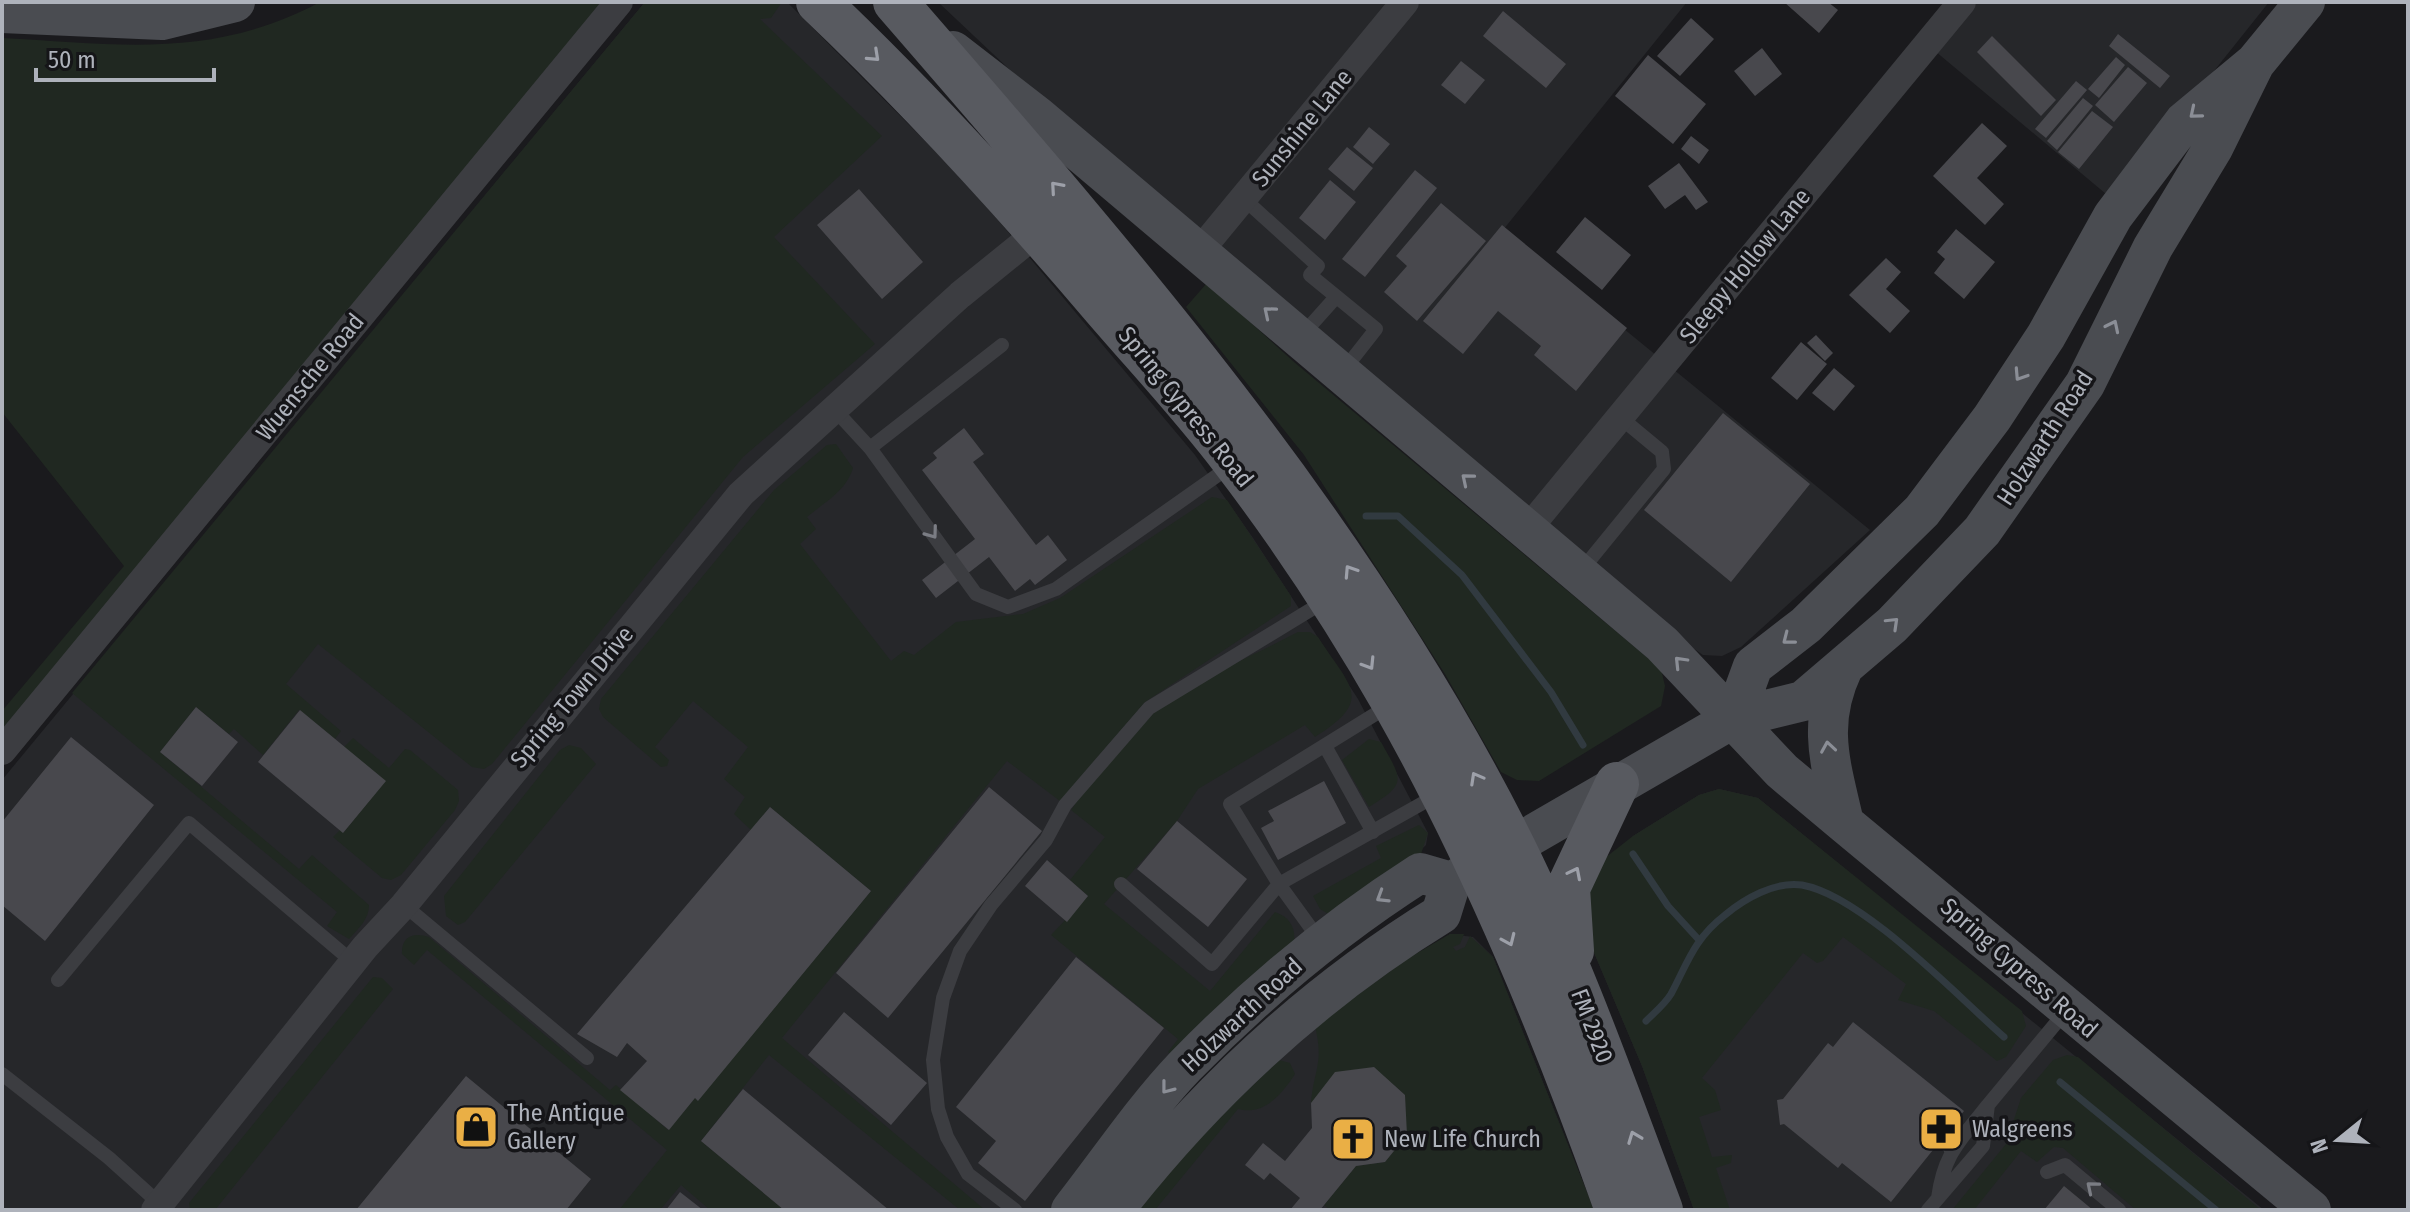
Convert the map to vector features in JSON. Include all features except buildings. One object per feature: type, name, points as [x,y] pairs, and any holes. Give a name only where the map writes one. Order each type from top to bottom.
[{"type":"main road","points":[[2,13],[162,20],[235,2]]},
{"type":"main road","name":"Spring Cypress Road","points":[[818,2],[885,66],[1039,231],[1235,462],[1329,599],[1393,702],[1481,866]]},
{"type":"main road","name":"Holzwarth Road","points":[[1734,718],[1753,666],[1806,625],[1922,511],[1992,418],[2046,336],[2113,216],[2184,122],[2255,63],[2305,2]]},
{"type":"main road","name":"Spring Cypress Road","points":[[900,8],[1037,116],[1662,644],[1782,771],[1949,908],[2067,1011],[2311,1210]]},
{"type":"main road","name":"Spring Cypress Road","points":[[900,8],[1074,207],[1294,485],[1393,636],[1481,866]]},
{"type":"main road","name":"Holzwarth Road","points":[[1114,1210],[1219,1087],[1301,1013],[1395,943],[1441,914],[1481,866],[1734,718],[1803,701],[1892,625],[1982,531],[2029,469],[2085,384],[2153,247],[2213,148],[2255,63]]},
{"type":"main road","points":[[1039,231],[1073,238],[1164,347],[1194,356]]},
{"type":"main road","points":[[1843,668],[1831,694],[1826,736],[1844,823]]},
{"type":"main road","points":[[1574,977],[1568,888],[1617,784]]},
{"type":"main road","name":"Holzwarth Road","points":[[1071,1210],[1183,1068],[1282,974],[1369,905],[1420,873],[1481,866]]},
{"type":"main road","name":"FM 2920","points":[[1481,866],[1574,977],[1661,1210]]},
{"type":"main road","name":"FM 2920","points":[[1481,866],[1550,1033],[1617,1210]]},
{"type":"street","name":"Wuensche Road","points":[[2,751],[619,2]]},
{"type":"street","name":"Sunshine Lane","points":[[1198,253],[1405,2]]},
{"type":"street","name":"Sleepy Hollow Lane","points":[[1527,530],[1962,2]]},
{"type":"street","name":"Spring Town Drive","points":[[157,1207],[741,494],[960,295],[1039,231]]},
{"type":"lane","points":[[1244,199],[1318,266],[1310,275],[1376,329],[1342,373]]},
{"type":"lane","points":[[1300,338],[1336,297]]},
{"type":"lane","points":[[870,448],[1002,345]]},
{"type":"lane","points":[[835,410],[870,448],[976,594],[1008,607],[1056,589],[1235,462]]},
{"type":"lane","points":[[1578,576],[1664,469],[1662,452],[1621,418]]},
{"type":"lane","points":[[1015,1210],[968,1174],[947,1137],[938,1109],[933,1060],[943,998],[960,951],[991,905],[1046,840],[1065,805],[1149,708],[1329,599]]},
{"type":"lane","points":[[1321,943],[1279,884],[1230,804],[1393,702]]},
{"type":"lane","points":[[1325,746],[1373,832]]},
{"type":"lane","points":[[1121,884],[1212,964],[1279,884],[1442,792]]},
{"type":"lane","points":[[58,980],[189,823],[354,964]]},
{"type":"lane","points":[[404,905],[587,1058]]},
{"type":"lane","points":[[1933,1204],[1948,1156],[2067,1011]]},
{"type":"lane","points":[[2,1074],[109,1158],[157,1207]]},
{"type":"lane","points":[[1933,1204],[1983,1146],[1988,1105]]},
{"type":"lane","points":[[2047,1172],[2065,1165],[2119,1210]]},
{"type":"shaded area","points":[[320,2],[610,2],[2,741],[2,711],[124,566],[2,412],[2,38],[125,45],[203,40],[241,33]]},
{"type":"shaded area","points":[[645,2],[787,2],[967,183],[1195,455],[1253,538],[1358,699],[1428,833],[1426,845],[1053,1210],[2,1210],[2,780]]},
{"type":"shaded area","points":[[645,2],[782,2],[771,18],[760,19],[882,136],[774,237],[875,344],[743,457],[492,764],[484,769],[472,767],[318,644],[286,684],[341,731],[335,739],[299,710],[263,755],[234,729],[229,734],[196,707],[160,752],[299,869],[312,855],[369,905],[365,919],[349,939],[327,926],[337,912],[72,693]]},
{"type":"shaded area","points":[[938,2],[1687,2],[1503,230],[1870,530],[1741,647],[1722,656],[1703,655],[1644,614],[1138,191]]},
{"type":"shaded area","points":[[1975,2],[2269,2],[2112,199],[1935,51]]},
{"type":"shaded area","points":[[1207,283],[1294,362],[1661,669],[1665,686],[1661,706],[1539,781],[1517,780],[1501,772],[1445,674],[1304,455],[1186,307]]},
{"type":"shaded area","points":[[836,444],[853,468],[840,490],[807,517],[816,529],[800,544],[891,661],[904,651],[914,655],[956,622],[1023,614],[1060,598],[1212,497],[1227,500],[1291,596],[1291,606],[1145,702],[1060,801],[1007,761],[782,1038],[985,1210],[960,1210],[769,1055],[701,1141],[784,1210],[710,1210],[681,1185],[660,1210],[619,1210],[667,1150],[427,950],[414,965],[402,954],[402,948],[410,937],[429,937],[610,1090],[616,1085],[668,1130],[695,1098],[698,1100],[871,891],[770,807],[751,830],[734,814],[745,797],[724,779],[748,747],[693,701],[655,747],[669,760],[667,766],[661,767],[603,717],[599,709],[601,699],[774,490],[827,445]]},
{"type":"shaded area","points":[[1298,632],[1310,632],[1318,637],[1347,680],[1351,702],[1346,712],[1315,737],[1305,725],[1198,789],[1177,821],[1104,904],[1210,991],[1275,912],[1292,926],[1293,949],[1173,1055],[1168,1052],[1178,1039],[1051,935],[1088,896],[1070,880],[1105,837],[1071,810],[1122,743],[1159,709],[1197,684]]},
{"type":"shaded area","points":[[353,738],[389,768],[405,749],[410,750],[458,790],[459,801],[455,810],[401,875],[391,880],[382,878],[333,837],[340,830],[344,832],[385,781],[344,747]]},
{"type":"shaded area","points":[[1369,739],[1381,742],[1398,780],[1390,792],[1369,807],[1342,760]]},
{"type":"shaded area","points":[[569,745],[581,748],[596,764],[465,922],[458,925],[446,916],[444,896],[560,750]]},
{"type":"shaded area","points":[[1719,789],[1758,798],[2264,1210],[1694,1210],[1642,1066],[1587,936],[1633,836],[1699,795]]},
{"type":"shaded area","points":[[1719,789],[1758,798],[2022,1011],[2026,1026],[2006,1057],[1997,1061],[1934,1011],[1898,1000],[1906,984],[1843,937],[1823,961],[1817,963],[1803,953],[1702,1078],[1715,1090],[1721,1110],[1699,1117],[1712,1157],[1732,1155],[1731,1163],[1716,1168],[1730,1210],[1694,1210],[1642,1066],[1587,936],[1585,881],[1596,865],[1633,836],[1699,795]]},
{"type":"shaded area","points":[[1419,825],[1428,833],[1420,857],[1332,916],[1320,909],[1313,896],[1381,858],[1376,846]]},
{"type":"shaded area","points":[[1450,934],[1473,937],[1493,957],[1594,1210],[1135,1210],[1222,1109],[1329,1015]]},
{"type":"shaded area","points":[[1450,934],[1464,934],[1460,944],[1453,947],[1456,951],[1465,947],[1470,936],[1493,957],[1594,1210],[1330,1210],[1324,1205],[1356,1166],[1385,1162],[1406,1135],[1405,1095],[1374,1068],[1311,1103],[1318,1058],[1315,1026],[1407,959]]},
{"type":"shaded area","points":[[373,977],[382,978],[393,989],[215,1210],[190,1210],[189,1203]]},
{"type":"shaded area","points":[[2067,1055],[2078,1057],[2261,1210],[2136,1210],[2063,1148],[2054,1147],[2037,1162],[2021,1151],[1974,1210],[1952,1210],[2006,1144],[2021,1098],[2053,1060]]},
{"type":"shaded area","points":[[1279,1060],[1290,1063],[1295,1074],[1278,1096],[1256,1109],[1238,1109],[1155,1210],[1135,1210],[1184,1151]]},
{"type":"waterway","points":[[1366,516],[1398,516],[1462,575],[1551,692],[1583,745]]},
{"type":"waterway","points":[[1633,854],[1668,906],[1699,940]]},
{"type":"waterway","points":[[1646,1021],[1669,998],[1693,952],[1714,924],[1751,897],[1792,884],[1826,893],[1853,907],[1908,949],[2004,1037]]},
{"type":"waterway","points":[[2060,1082],[2216,1210]]},
{"type":"place","name":"The Antique Gallery","points":[[476,1127]]},
{"type":"place","name":"Walgreens","points":[[1941,1129]]},
{"type":"place","name":"New Life Church","points":[[1353,1139]]}]
